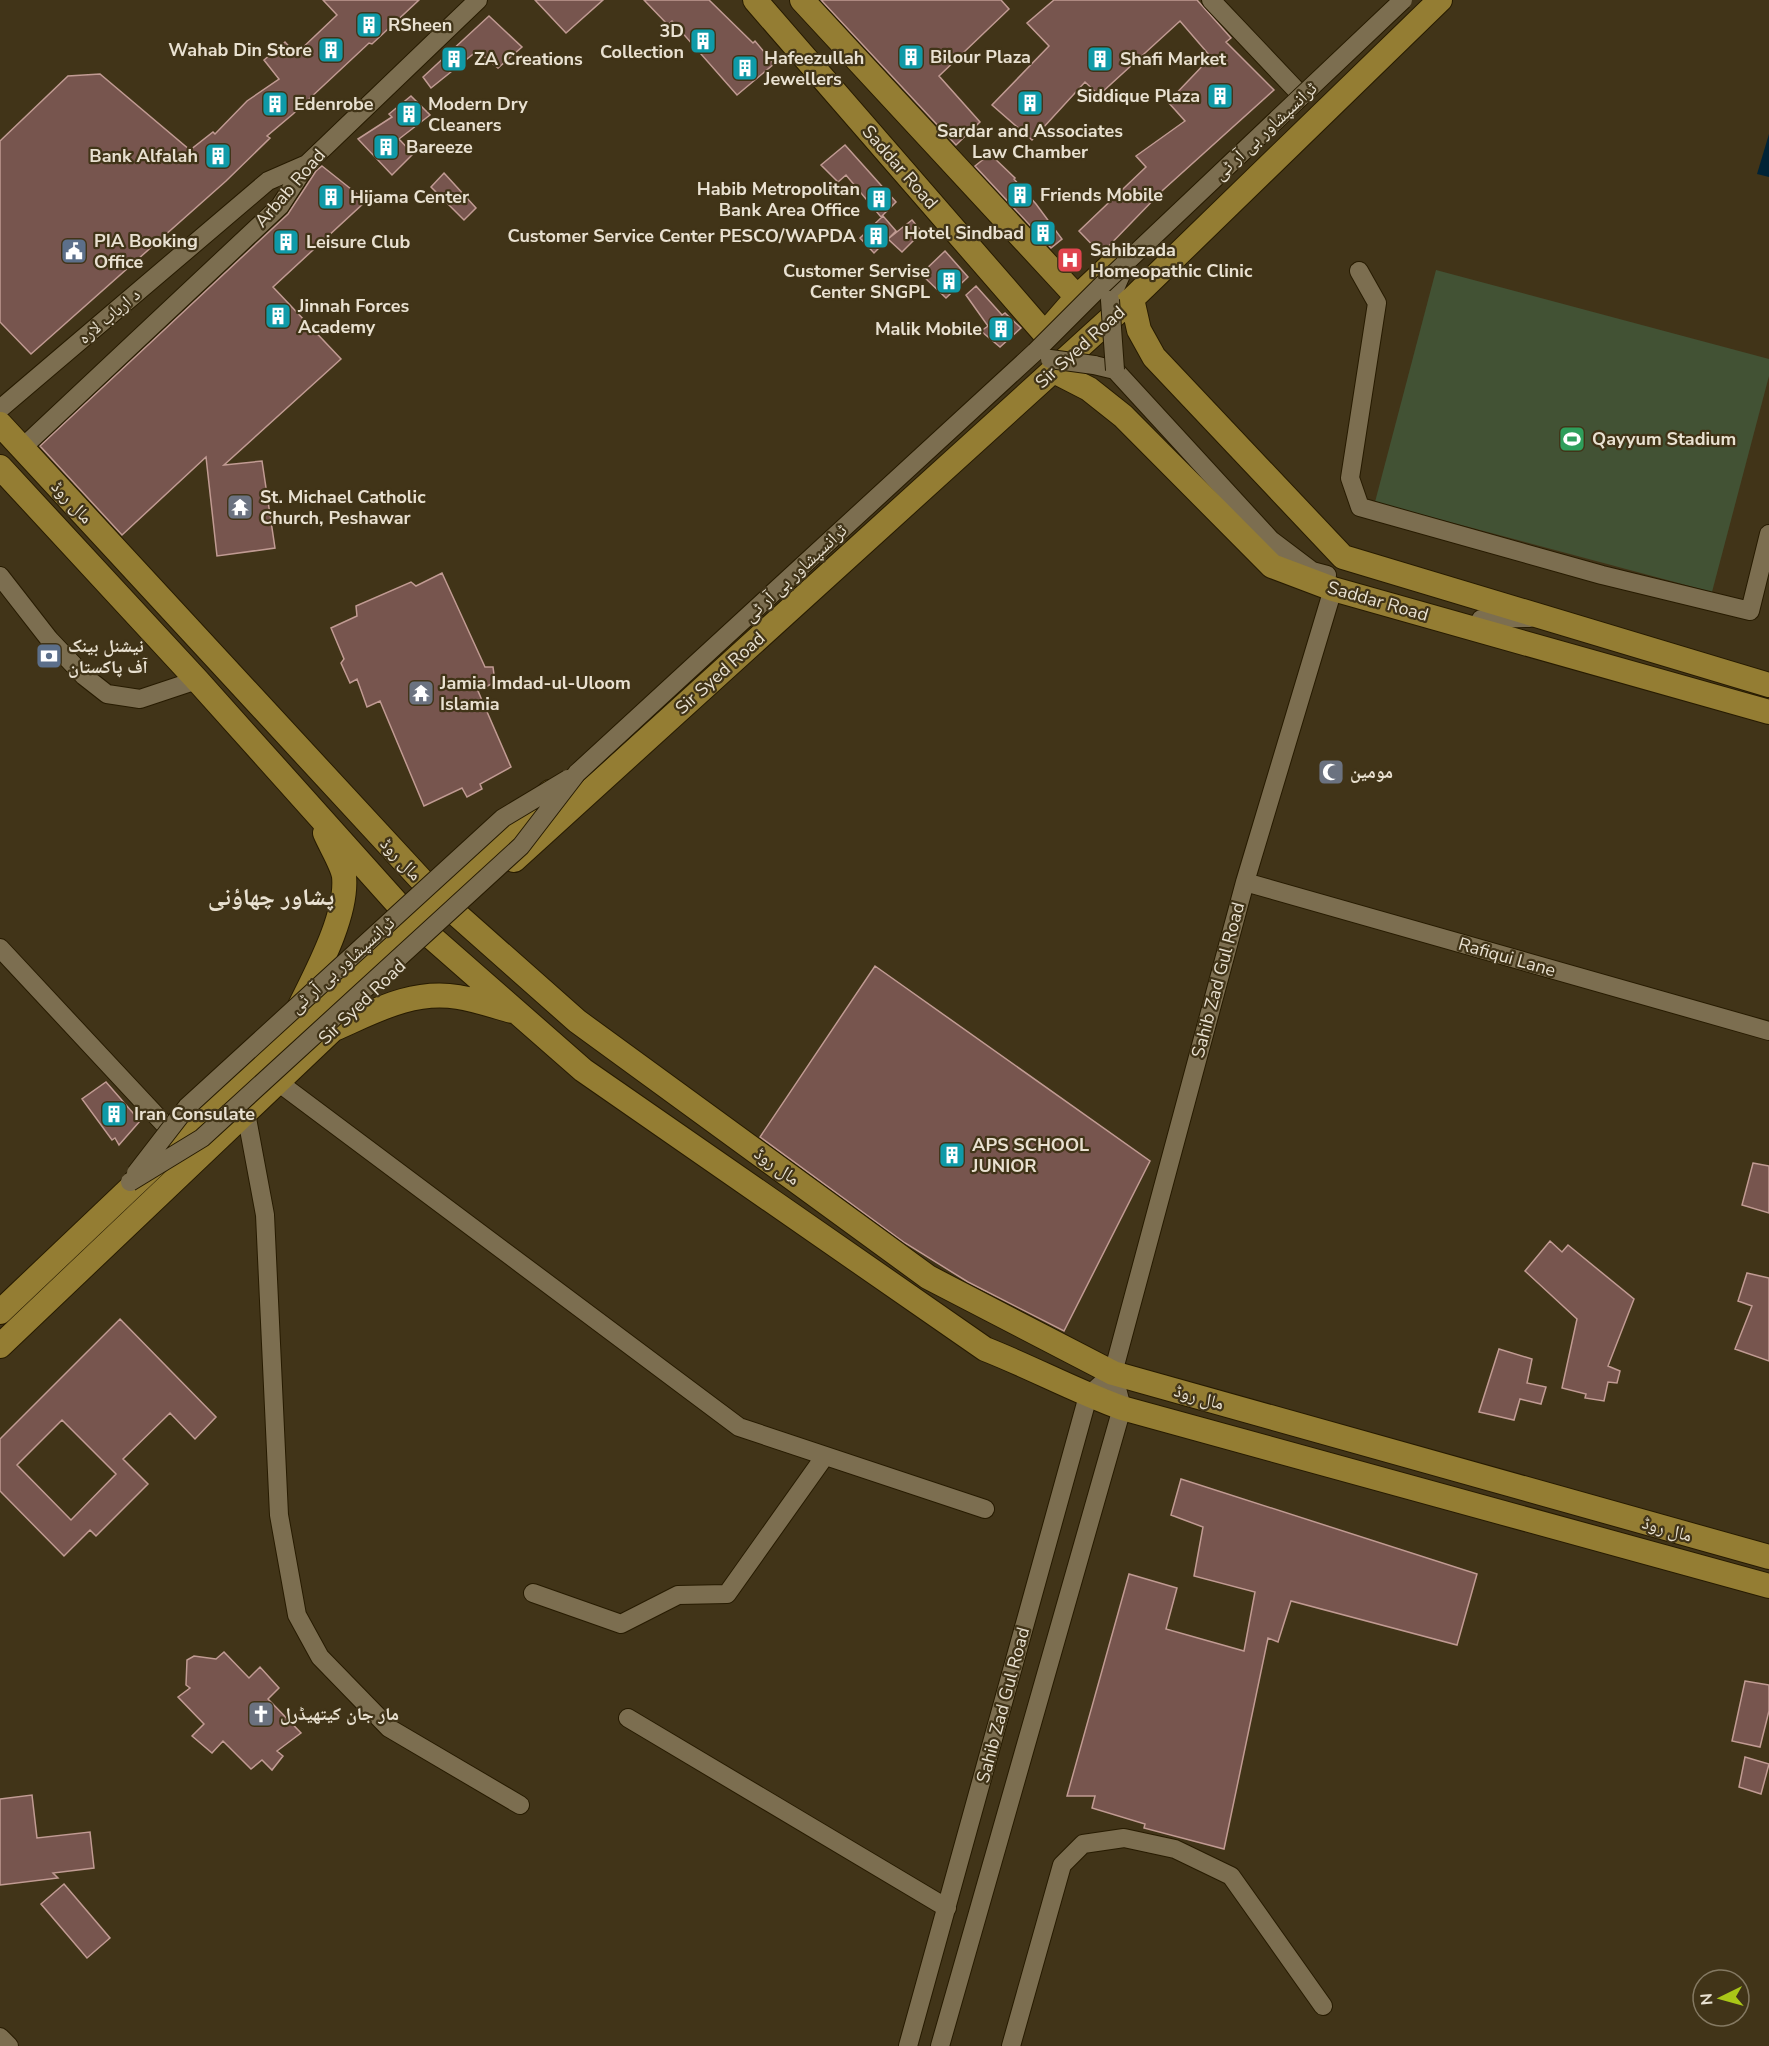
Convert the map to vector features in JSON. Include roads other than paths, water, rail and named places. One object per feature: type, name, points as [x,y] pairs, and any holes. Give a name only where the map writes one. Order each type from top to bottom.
[{"type":"main road","name":"Saddar Road","points":[[755,0],[1045,334]]},
{"type":"main road","points":[[802,0],[1077,297]]},
{"type":"main road","name":"Sir Syed Road","points":[[0,1312],[412,920],[1045,334],[1077,297],[1299,93],[1395,0]]},
{"type":"main road","name":"Sir Syed Road","points":[[0,1346],[455,914],[1132,299],[1440,0]]},
{"type":"main road","points":[[1162,218],[1188,245]]},
{"type":"main road","name":"Saddar Road","points":[[1132,299],[1139,330],[1154,357],[1343,557],[1769,685]]},
{"type":"main road","name":"Saddar Road","points":[[1054,371],[1089,389],[1122,416],[1272,566],[1333,589],[1769,712]]},
{"type":"main road","name":"مال روڈ","points":[[0,424],[455,914],[577,1021],[928,1277],[1113,1373],[1769,1557]]},
{"type":"main road","name":"مال روڈ","points":[[0,467],[197,680],[412,920],[583,1070],[985,1349],[1025,1365],[1088,1396],[1122,1408],[1769,1586]]},
{"type":"main road","points":[[793,567],[813,589]]},
{"type":"main road","points":[[277,1049],[323,958],[341,909],[344,875],[315,811]]},
{"type":"main road","points":[[334,1029],[399,1001],[430,996],[457,997],[517,1012]]},
{"type":"street","name":"Arbab Road","points":[[22,448],[280,206],[307,164],[478,0]]},
{"type":"street","points":[[1211,0],[1299,93]]},
{"type":"street","name":"ٹرانسپشاور بی آر ٹی","points":[[130,1182],[201,1138],[521,846],[577,773],[1013,372],[1402,0]]},
{"type":"street","name":"د ارباب لاره","points":[[0,409],[268,181],[307,164]]},
{"type":"street","name":"ٹرانسپشاور بی آر ٹی","points":[[1013,372],[1050,359],[1115,370],[1110,300],[1127,261]]},
{"type":"street","points":[[1359,271],[1377,303],[1350,478],[1360,507],[1602,575],[1750,611],[1769,534]]},
{"type":"street","points":[[1115,370],[1271,540],[1312,571],[1481,619],[1540,647]]},
{"type":"street","points":[[0,576],[49,639],[84,675],[107,694],[140,699],[197,680]]},
{"type":"street","name":"Sahib Zad Gul Road","points":[[940,2046],[1122,1408],[1113,1373],[1245,882],[1333,589]]},
{"type":"street","points":[[1481,619],[1542,618]]},
{"type":"street","name":"ٹرانسپشاور بی آر ٹی","points":[[0,1303],[130,1182],[187,1107],[503,818],[577,773]]},
{"type":"street","name":"Rafiqui Lane","points":[[1245,882],[1769,1031]]},
{"type":"street","points":[[0,948],[180,1141]]},
{"type":"street","points":[[279,1082],[739,1427],[985,1509]]},
{"type":"street","points":[[246,1113],[265,1215],[279,1515],[297,1615],[320,1657],[390,1728],[520,1805]]},
{"type":"street","points":[[1088,1396],[1113,1373]]},
{"type":"street","name":"Sahib Zad Gul Road","points":[[908,2046],[1088,1396]]},
{"type":"street","points":[[533,1593],[621,1624],[678,1595],[727,1594],[825,1456]]},
{"type":"street","points":[[628,1718],[946,1908]]},
{"type":"street","points":[[1011,2046],[1062,1865],[1083,1844],[1124,1838],[1175,1849],[1232,1876],[1323,2006]]},
{"type":"street","points":[[0,2037],[9,2046]]},
{"type":"water","points":[[1769,134],[1769,177],[1757,174]]},
{"type":"place","name":"RSheen","points":[[369,25]]},
{"type":"place","name":"3D Collection","points":[[703,41]]},
{"type":"place","name":"Wahab Din Store","points":[[331,50]]},
{"type":"place","name":"Bilour Plaza","points":[[911,57]]},
{"type":"place","name":"ZA Creations","points":[[454,59]]},
{"type":"place","name":"Shafi Market","points":[[1100,59]]},
{"type":"place","name":"Hafeezullah Jewellers","points":[[745,68]]},
{"type":"place","name":"Siddique Plaza","points":[[1220,96]]},
{"type":"place","name":"Sardar and Associates Law Chamber","points":[[1030,103]]},
{"type":"place","name":"Edenrobe","points":[[275,104]]},
{"type":"place","name":"Modern Dry Cleaners","points":[[409,114]]},
{"type":"place","name":"Bareeze","points":[[386,147]]},
{"type":"place","name":"Bank Alfalah","points":[[218,156]]},
{"type":"place","name":"Friends Mobile","points":[[1020,195]]},
{"type":"place","name":"Hijama Center","points":[[331,197]]},
{"type":"place","name":"Habib Metropolitan Bank Area Office","points":[[879,199]]},
{"type":"place","name":"Hotel Sindbad","points":[[1043,233]]},
{"type":"place","name":"Customer Service Center PESCO/WAPDA","points":[[876,236]]},
{"type":"place","name":"Leisure Club","points":[[286,242]]},
{"type":"place","name":"PIA Booking Office","points":[[74,251]]},
{"type":"place","name":"Sahibzada Homeopathic Clinic","points":[[1070,260]]},
{"type":"place","name":"Customer Servise Center SNGPL","points":[[949,281]]},
{"type":"place","name":"Jinnah Forces Academy","points":[[278,316]]},
{"type":"place","name":"Malik Mobile","points":[[1001,329]]},
{"type":"place","name":"Qayyum Stadium","points":[[1572,439]]},
{"type":"place","name":"St. Michael Catholic Church, Peshawar","points":[[240,507]]},
{"type":"place","name":"نیشنل بینک آف پاکستان","points":[[49,656]]},
{"type":"place","name":"Jamia Imdad-ul-Uloom Islamia","points":[[421,693]]},
{"type":"place","name":"مومین","points":[[1331,772]]},
{"type":"place","name":"Iran Consulate","points":[[114,1114]]},
{"type":"place","name":"APS SCHOOL JUNIOR","points":[[952,1155]]},
{"type":"place","name":"مار جان کیتھیڈرل","points":[[261,1714]]},
{"type":"district","name":"پشاور چھاؤنی","points":[[271,897]]}]
